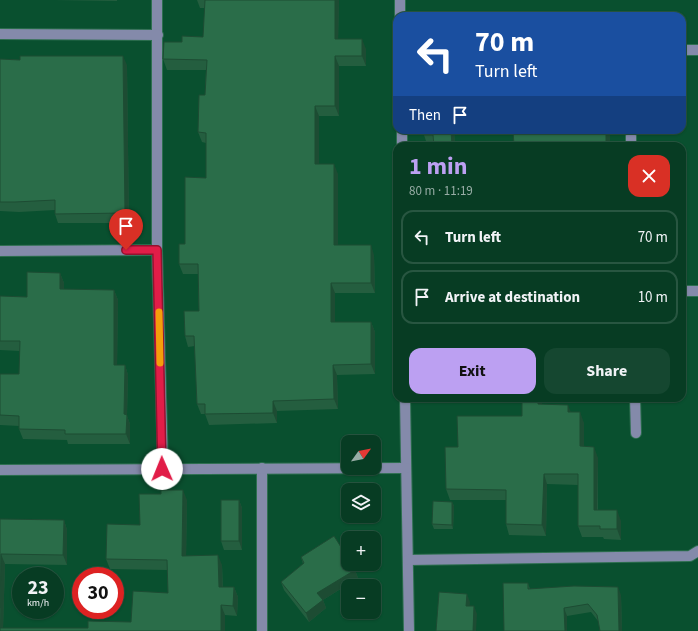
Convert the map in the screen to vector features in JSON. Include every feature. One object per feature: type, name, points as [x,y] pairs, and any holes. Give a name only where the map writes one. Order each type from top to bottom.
[{"type":"street","points":[[157,0],[157,250],[162,469]]},
{"type":"street","points":[[400,0],[400,12]]},
{"type":"street","points":[[0,34],[158,35]]},
{"type":"street","points":[[686,50],[698,50]]},
{"type":"street","points":[[0,251],[157,250]]},
{"type":"street","points":[[686,291],[698,291]]},
{"type":"street","points":[[405,402],[409,631]]},
{"type":"street","points":[[636,402],[636,433]]},
{"type":"street","points":[[262,468],[262,631]]},
{"type":"street","points":[[0,470],[406,468]]},
{"type":"street","points":[[408,560],[695,556]]},
{"type":"building","points":[[205,0],[335,0],[335,39],[362,39],[362,56],[335,56],[335,106],[315,106],[315,164],[334,164],[334,245],[371,245],[371,283],[331,283],[331,322],[371,322],[371,364],[333,365],[334,399],[273,401],[273,413],[205,414],[205,404],[197,404],[194,336],[185,336],[184,311],[199,311],[198,264],[179,264],[179,244],[185,244],[185,177],[206,178],[206,133],[198,132],[199,95],[205,95],[207,60],[163,59],[164,42],[182,42],[182,36],[203,37]]},
{"type":"building","points":[[20,56],[123,56],[125,213],[55,214],[55,200],[0,202],[0,59],[20,60]]},
{"type":"building","points":[[451,134],[452,142],[434,142],[433,135],[424,135]]},
{"type":"building","points":[[513,134],[606,134],[606,142],[514,142]]},
{"type":"building","points":[[27,272],[60,273],[60,289],[114,290],[114,365],[125,365],[124,414],[127,415],[126,434],[65,434],[65,430],[19,429],[19,416],[0,415],[0,374],[19,374],[20,341],[0,341],[0,296],[27,297]]},
{"type":"building","points":[[522,402],[568,405],[568,412],[580,412],[580,446],[594,447],[594,510],[617,510],[617,529],[600,529],[600,526],[578,526],[578,474],[544,474],[542,525],[506,524],[506,490],[446,489],[445,447],[458,447],[457,416],[522,416]]},
{"type":"building","points":[[161,490],[183,490],[182,556],[218,555],[219,587],[234,587],[233,606],[221,605],[221,631],[0,631],[0,628],[88,628],[88,621],[131,622],[133,591],[168,593],[167,560],[106,559],[107,524],[140,525],[139,494],[161,494]]},
{"type":"building","points":[[221,500],[239,500],[239,541],[221,541]]},
{"type":"building","points":[[433,501],[452,502],[452,525],[432,524]]},
{"type":"building","points":[[0,519],[64,520],[63,555],[1,554],[0,608]]},
{"type":"building","points":[[334,536],[341,547],[341,571],[353,571],[317,593],[323,600],[306,613],[281,582],[304,563],[301,557]]},
{"type":"building","points":[[503,583],[528,583],[528,589],[574,586],[618,587],[619,631],[600,631],[597,615],[588,604],[564,608],[565,631],[504,631]]},
{"type":"building","points":[[439,592],[467,594],[466,606],[474,606],[473,631],[436,631]]},
{"type":"slow traffic","points":[[159,312],[160,363]]},
{"type":"route","points":[[126,250],[157,250],[162,469]]}]
